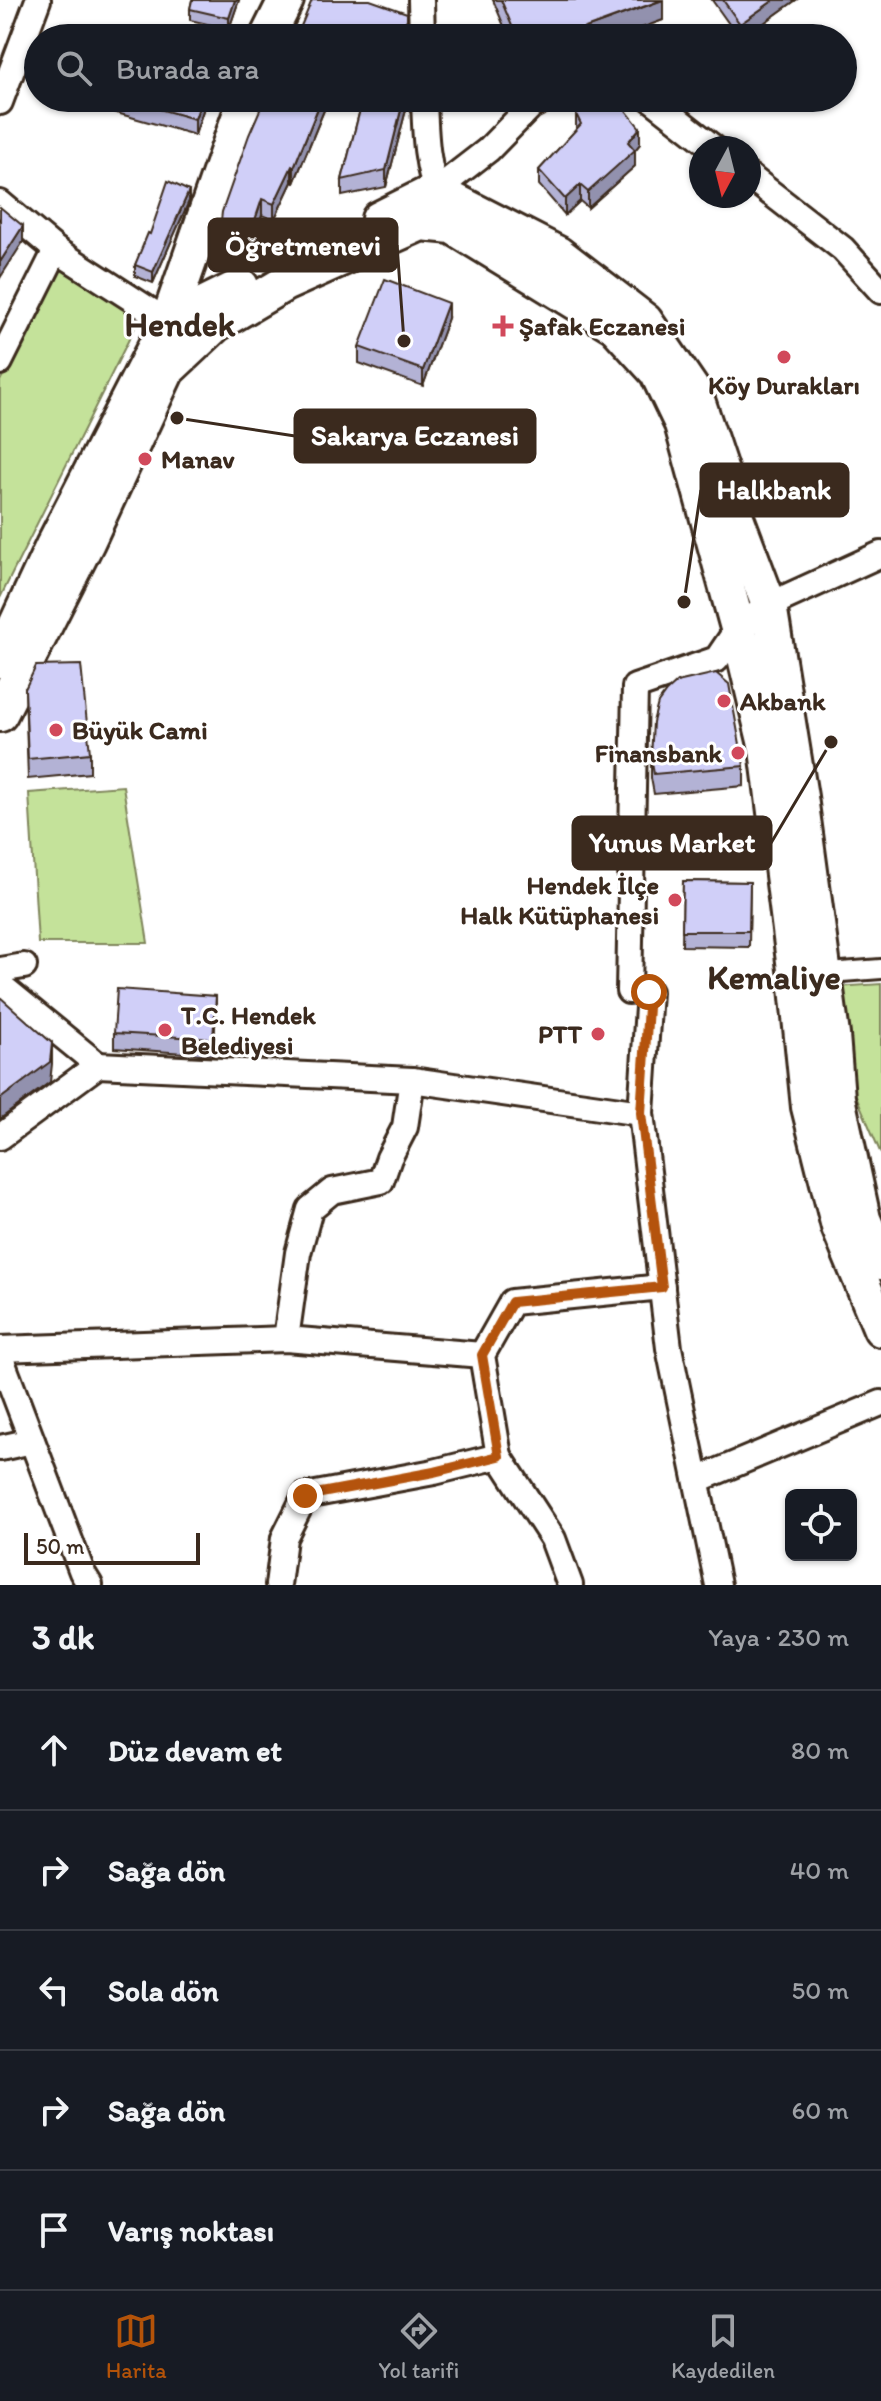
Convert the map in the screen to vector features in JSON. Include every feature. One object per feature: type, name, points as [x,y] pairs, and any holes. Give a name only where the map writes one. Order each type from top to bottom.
[{"type":"main road","points":[[274,24],[286,0]]},
{"type":"main road","points":[[0,660],[53,546],[168,322],[241,112]]},
{"type":"main road","points":[[168,322],[435,191],[558,254],[645,321],[695,394],[769,605],[800,797],[809,975],[809,1107],[839,1227],[881,1329]]},
{"type":"main road","points":[[0,714],[87,542],[167,370],[216,324],[284,284],[421,223],[452,226],[615,326],[657,372],[682,424],[738,628],[767,749],[809,975],[832,1035],[837,1098],[863,1219],[881,1262]]},
{"type":"main road","points":[[167,370],[168,322]]},
{"type":"street","points":[[29,24],[38,0]]},
{"type":"street","points":[[421,0],[422,24]]},
{"type":"street","points":[[0,102],[24,38]]},
{"type":"street","points":[[425,112],[426,147],[435,191],[452,226]]},
{"type":"street","points":[[435,191],[488,150],[525,112]]},
{"type":"street","points":[[668,112],[699,136]]},
{"type":"street","points":[[761,185],[843,249],[881,291]]},
{"type":"street","points":[[0,203],[56,250],[168,322]]},
{"type":"street","points":[[0,362],[56,250]]},
{"type":"street","points":[[718,1585],[669,1348],[641,1113],[635,687],[717,659],[738,628],[769,605],[881,554]]},
{"type":"street","points":[[809,975],[881,969]]},
{"type":"street","points":[[0,985],[98,1065],[412,1080],[641,1113]]},
{"type":"street","points":[[0,1137],[98,1065]]},
{"type":"street","points":[[286,1339],[298,1253],[310,1209],[332,1191],[381,1181],[405,1127],[412,1080]]},
{"type":"street","points":[[570,1585],[553,1539],[499,1456],[482,1355],[512,1302],[662,1287]]},
{"type":"street","points":[[0,1349],[286,1339],[482,1355]]},
{"type":"street","points":[[0,1356],[82,1572],[90,1585]]},
{"type":"street","points":[[697,1480],[881,1403]]},
{"type":"street","points":[[0,1448],[32,1441]]},
{"type":"street","points":[[278,1585],[284,1538],[305,1496],[434,1472],[499,1456]]},
{"type":"green space","points":[[65,258],[142,313],[0,598],[0,381]]},
{"type":"green space","points":[[123,786],[148,943],[38,943],[29,793]]},
{"type":"green space","points":[[881,984],[881,1154],[851,1084],[837,987]]},
{"type":"building","points":[[192,0],[235,0],[229,18],[190,9]]},
{"type":"building","points":[[312,0],[370,0],[407,13],[405,24],[302,24]]},
{"type":"building","points":[[501,0],[662,0],[596,24],[511,24]]},
{"type":"building","points":[[723,0],[774,0],[740,24]]},
{"type":"building","points":[[170,112],[197,112],[195,119]]},
{"type":"building","points":[[259,112],[316,112],[294,167],[274,204],[262,199],[247,244],[219,239],[222,212]]},
{"type":"building","points":[[359,112],[400,112],[386,170],[342,180]]},
{"type":"building","points":[[627,112],[640,128],[628,142],[635,150],[588,192],[580,185],[565,199],[539,170],[581,124],[576,114]]},
{"type":"building","points":[[168,181],[189,191],[153,272],[135,265],[150,234]]},
{"type":"building","points":[[0,207],[23,226],[0,262]]},
{"type":"building","points":[[385,279],[448,303],[423,370],[359,347]]},
{"type":"building","name":"Büyük Cami","points":[[81,665],[90,753],[28,759],[25,689],[36,666]]},
{"type":"building","points":[[716,673],[729,684],[744,766],[654,774],[651,758],[653,722],[658,703],[677,682]]},
{"type":"building","points":[[683,881],[750,882],[749,931],[682,931]]},
{"type":"building","name":"T.C. Hendek Belediyesi","points":[[117,989],[216,996],[213,1039],[114,1033]]},
{"type":"building","points":[[0,997],[52,1043],[50,1062],[0,1099]]},
{"type":"place","name":"Şafak Eczanesi","points":[[503,326]]},
{"type":"place","name":"Öğretmenevi","points":[[404,341]]},
{"type":"place","name":"Köy Durakları","points":[[784,357]]},
{"type":"place","name":"Sakarya Eczanesi","points":[[177,418]]},
{"type":"place","name":"Manav","points":[[145,459]]},
{"type":"place","name":"Halkbank","points":[[684,602]]},
{"type":"place","name":"Akbank","points":[[724,701]]},
{"type":"place","name":"Büyük Cami","points":[[56,730]]},
{"type":"place","name":"Yunus Market","points":[[831,742]]},
{"type":"place","name":"Finansbank","points":[[738,753]]},
{"type":"place","name":"Hendek İlçe Halk Kütüphanesi","points":[[675,900]]},
{"type":"place","name":"T.C. Hendek Belediyesi","points":[[165,1030]]},
{"type":"place","name":"PTT","points":[[598,1034]]},
{"type":"district","name":"Hendek","points":[[180,324]]},
{"type":"district","name":"Kemaliye","points":[[774,977]]},
{"type":"route","points":[[305,1496],[434,1472],[499,1456],[482,1355],[512,1302],[662,1287],[641,1113],[649,992]]}]
